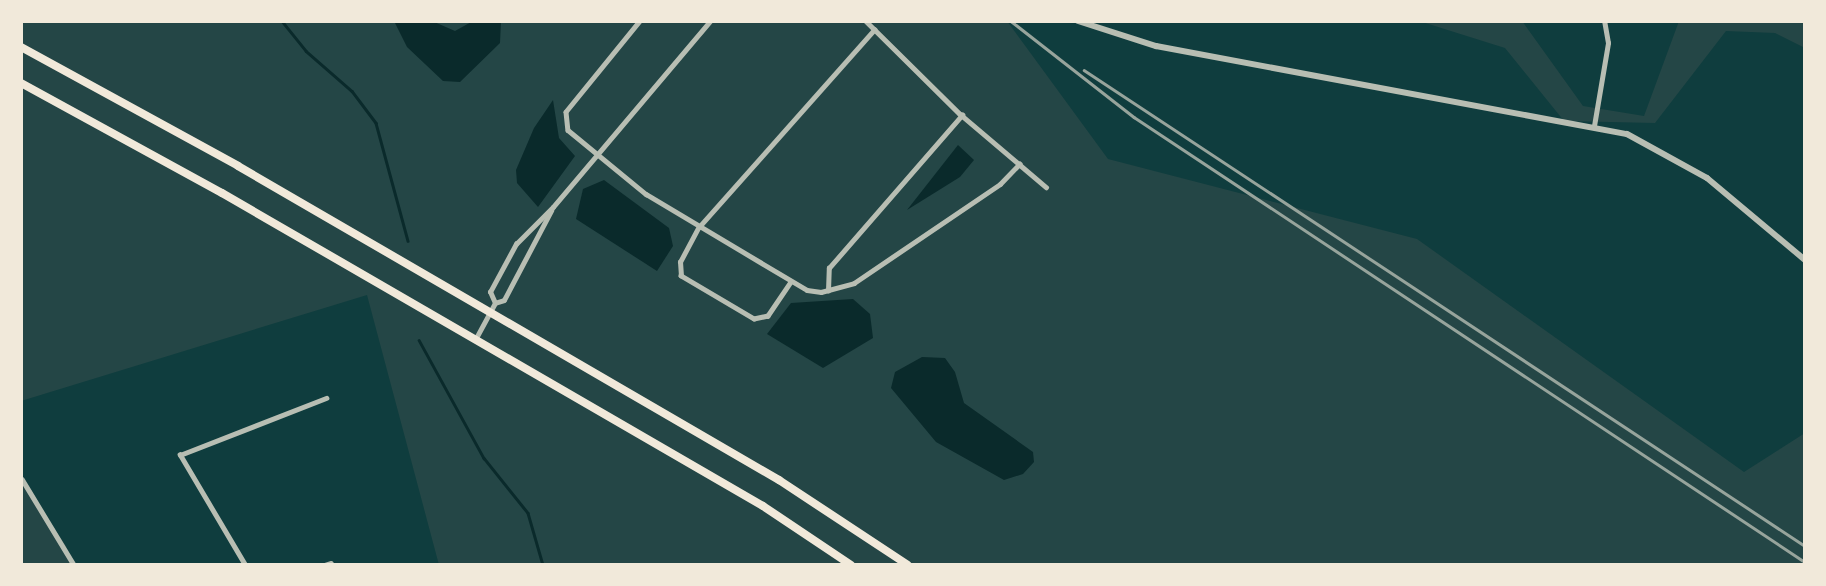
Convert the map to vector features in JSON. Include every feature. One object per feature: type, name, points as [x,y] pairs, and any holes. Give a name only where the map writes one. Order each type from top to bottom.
[{"type":"highway","points":[[21,47],[779,480],[908,565]]},
{"type":"highway","points":[[21,83],[222,193],[762,506],[851,565]]},
{"type":"street","points":[[640,21],[566,112],[568,130],[646,194],[807,290],[828,291],[855,283],[1000,184],[1019,164]]},
{"type":"street","points":[[495,303],[490,292],[516,244],[553,207],[710,21]]},
{"type":"street","points":[[866,21],[962,115],[1046,187]]},
{"type":"street","points":[[1078,21],[1156,46],[1627,134],[1689,166],[1805,260]]},
{"type":"street","points":[[1594,126],[1608,43],[1604,21]]},
{"type":"street","points":[[791,282],[768,316],[754,320],[681,276],[680,262],[699,227],[874,30]]},
{"type":"street","points":[[828,291],[829,268],[962,115]]},
{"type":"street","points":[[474,341],[495,303],[504,300],[553,207]]},
{"type":"street","points":[[245,565],[180,455],[326,398]]},
{"type":"street","points":[[22,479],[74,565]]},
{"type":"shaded area","points":[[21,21],[1007,21],[1108,159],[1417,239],[1744,472],[1805,433],[1805,565],[439,565],[367,295],[21,401]]},
{"type":"shaded area","points":[[394,21],[432,21],[455,31],[473,21],[501,21],[500,43],[460,82],[443,81],[407,47]]},
{"type":"shaded area","points":[[1419,21],[1522,21],[1583,106],[1644,116],[1679,21],[1805,21],[1805,48],[1775,33],[1726,31],[1655,123],[1564,121],[1505,48]]},
{"type":"shaded area","points":[[553,100],[559,138],[575,156],[538,207],[517,183],[516,170],[534,128]]},
{"type":"shaded area","points":[[958,145],[974,160],[960,177],[907,210]]},
{"type":"shaded area","points":[[604,180],[669,228],[673,246],[657,271],[576,219],[583,189]]},
{"type":"shaded area","points":[[853,299],[870,314],[873,338],[823,368],[767,334],[791,303]]},
{"type":"shaded area","points":[[922,357],[945,358],[955,372],[964,403],[1033,452],[1034,462],[1023,474],[1004,480],[936,442],[891,388],[895,372]]},
{"type":"shaded area","points":[[21,479],[66,546],[73,565],[21,565]]},
{"type":"waterway","points":[[282,21],[306,51],[352,91],[376,123],[408,241]]},
{"type":"waterway","points":[[419,340],[484,458],[528,513],[543,565]]},
{"type":"railway","points":[[1011,21],[1134,117],[1805,562]]},
{"type":"railway","points":[[1084,70],[1805,546]]}]
